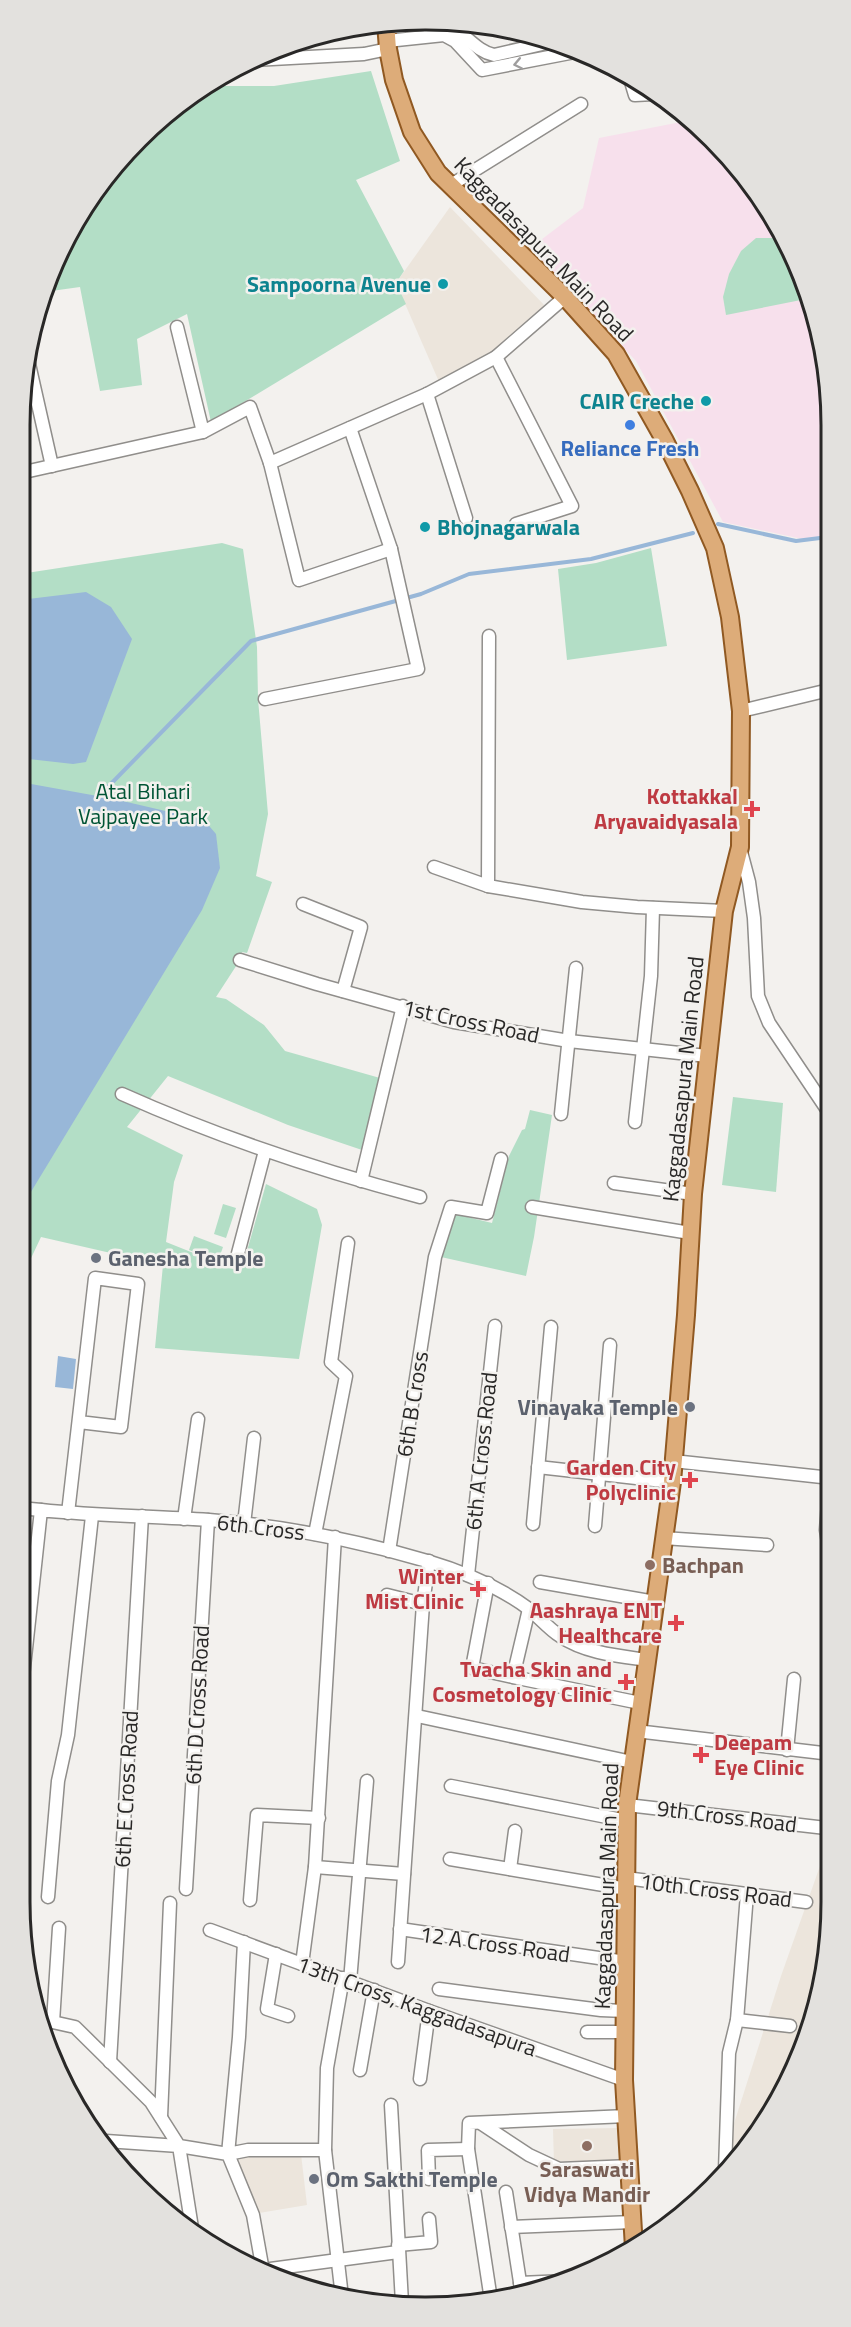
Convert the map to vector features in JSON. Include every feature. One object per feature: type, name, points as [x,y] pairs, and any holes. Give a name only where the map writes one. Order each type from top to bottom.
[{"type":"main road","name":"Kaggadasapura Main Road","points":[[387,35],[394,80],[412,132],[438,173],[565,297],[616,354],[665,441],[715,548],[728,606],[741,711],[740,847],[724,911],[707,1056],[693,1194],[686,1315],[672,1482],[636,1731],[627,1813],[624,2080],[631,2166],[633,2238]]},
{"type":"street","points":[[278,59],[364,54],[387,35],[403,31]]},
{"type":"street","points":[[457,31],[484,53],[494,55],[536,45]]},
{"type":"street","points":[[387,35],[444,35],[455,41],[483,70],[562,54]]},
{"type":"street","points":[[451,186],[581,104]]},
{"type":"street","points":[[270,463],[427,394],[496,357],[565,297]]},
{"type":"street","points":[[177,327],[203,432]]},
{"type":"street","points":[[496,357],[572,506],[516,524]]},
{"type":"street","points":[[33,380],[52,466]]},
{"type":"street","points":[[427,394],[466,518]]},
{"type":"street","points":[[30,471],[203,432],[250,407],[270,463],[299,580],[391,549]]},
{"type":"street","points":[[265,699],[418,669],[391,549],[350,428]]},
{"type":"street","points":[[488,886],[489,636]]},
{"type":"street","points":[[741,711],[821,692]]},
{"type":"street","points":[[740,847],[753,909],[758,996],[769,1023],[821,1101]]},
{"type":"street","points":[[434,867],[488,886],[582,902],[724,911]]},
{"type":"street","points":[[303,904],[361,927],[343,991]]},
{"type":"street","points":[[635,1122],[651,976],[654,908]]},
{"type":"street","name":"1st Cross Road","points":[[240,960],[454,1022],[569,1041],[707,1056]]},
{"type":"street","points":[[561,1114],[576,968]]},
{"type":"street","points":[[361,1182],[403,1006]]},
{"type":"street","points":[[122,1094],[157,1110],[265,1151],[361,1182],[420,1197]]},
{"type":"street","points":[[236,1261],[265,1151]]},
{"type":"street","name":"6th B Cross","points":[[389,1551],[435,1257],[451,1207],[488,1213],[501,1160]]},
{"type":"street","points":[[614,1183],[693,1194]]},
{"type":"street","points":[[532,1207],[690,1233]]},
{"type":"street","points":[[315,1534],[346,1376],[331,1362],[348,1243]]},
{"type":"street","points":[[68,1513],[78,1422],[95,1278],[138,1284],[121,1427],[78,1422]]},
{"type":"street","name":"6th A Cross Road","points":[[468,1575],[495,1326]]},
{"type":"street","points":[[533,1524],[550,1327]]},
{"type":"street","points":[[595,1526],[610,1345]]},
{"type":"street","points":[[184,1519],[198,1419]]},
{"type":"street","points":[[244,1524],[254,1438]]},
{"type":"street","points":[[673,1461],[821,1477]]},
{"type":"street","points":[[538,1467],[672,1482]]},
{"type":"street","name":"6th Cross","points":[[30,1509],[92,1516],[208,1520],[335,1537],[429,1562],[488,1582],[529,1610],[561,1637],[610,1655],[647,1660]]},
{"type":"street","points":[[30,1580],[41,1510]]},
{"type":"street","points":[[48,1897],[58,1781],[68,1735],[92,1516]]},
{"type":"street","name":"6th E Cross Road","points":[[110,2062],[142,1516]]},
{"type":"street","name":"6th D Cross Road","points":[[186,1889],[208,1520]]},
{"type":"street","points":[[302,1964],[319,1818],[335,1537]]},
{"type":"street","points":[[663,1538],[767,1545]]},
{"type":"street","points":[[398,1962],[417,1716],[423,1604],[429,1562]]},
{"type":"street","points":[[540,1581],[655,1602]]},
{"type":"street","points":[[488,1582],[472,1668],[640,1703]]},
{"type":"street","points":[[387,1595],[423,1604]]},
{"type":"street","points":[[513,1677],[529,1610]]},
{"type":"street","points":[[787,1750],[794,1679]]},
{"type":"street","points":[[417,1716],[632,1762]]},
{"type":"street","points":[[636,1731],[821,1753]]},
{"type":"street","points":[[341,2288],[325,2150],[327,2068],[347,1979],[367,1781]]},
{"type":"street","name":"9th Cross Road","points":[[451,1786],[627,1813],[821,1828]]},
{"type":"street","points":[[250,1900],[257,1815],[319,1818]]},
{"type":"street","points":[[510,1869],[515,1831]]},
{"type":"street","name":"10th Cross Road","points":[[450,1859],[626,1884],[747,1894],[806,1902]]},
{"type":"street","points":[[315,1867],[404,1874]]},
{"type":"street","points":[[725,2159],[729,2052],[737,2020],[747,1894]]},
{"type":"street","points":[[160,2118],[170,1903]]},
{"type":"street","points":[[53,2022],[59,1928]]},
{"type":"street","name":"12 A Cross Road","points":[[400,1929],[626,1962]]},
{"type":"street","name":"13th Cross, Kaggadasapura","points":[[210,1930],[624,2080]]},
{"type":"street","points":[[244,1942],[239,2037],[228,2154],[253,2215],[261,2261]]},
{"type":"street","points":[[276,1954],[267,2009],[288,2016]]},
{"type":"street","points":[[439,1989],[601,2010],[625,2011]]},
{"type":"street","points":[[360,2070],[374,1990]]},
{"type":"street","points":[[420,2079],[429,2011]]},
{"type":"street","points":[[737,2020],[790,2026]]},
{"type":"street","points":[[48,2021],[75,2027],[151,2102],[179,2146],[191,2219]]},
{"type":"street","points":[[587,2032],[624,2031]]},
{"type":"street","points":[[391,2105],[401,2296]]},
{"type":"street","points":[[490,2292],[468,2149],[469,2123],[627,2116]]},
{"type":"street","points":[[482,2124],[529,2155],[559,2169],[631,2166]]},
{"type":"street","points":[[114,2144],[179,2146],[228,2154],[248,2150],[325,2150]]},
{"type":"street","points":[[429,2178],[428,2150],[468,2149]]},
{"type":"street","points":[[506,2192],[520,2286]]},
{"type":"street","points":[[279,2269],[337,2261],[431,2242],[429,2219]]},
{"type":"street","points":[[511,2228],[632,2222]]},
{"type":"shaded area","points":[[679,122],[723,165],[768,228],[800,298],[808,323],[818,374],[821,426],[821,537],[807,540],[723,522],[636,361],[529,249],[583,208],[599,138]]},
{"type":"shaded area","points":[[450,207],[547,308],[494,354],[440,384],[396,283]]},
{"type":"shaded area","points":[[821,1863],[818,1953],[808,2004],[800,2029],[768,2099],[721,2164],[781,1976]]},
{"type":"shaded area","name":"Saraswati Vidya Mandir","points":[[620,2128],[620,2162],[554,2164],[553,2129]]},
{"type":"shaded area","points":[[301,2154],[307,2205],[259,2213],[240,2166],[239,2156]]},
{"type":"green space","points":[[371,71],[400,161],[356,180],[404,271],[396,283],[406,304],[211,422],[187,314],[137,339],[142,385],[100,391],[80,287],[54,291],[83,228],[128,165],[165,128],[185,112],[223,86],[274,86]]},
{"type":"green space","points":[[756,238],[773,238],[801,300],[726,315],[723,297],[729,274],[741,251]]},
{"type":"green space","name":"Atal Bihari Vajpayee Park","points":[[222,543],[243,549],[257,647],[258,699],[268,814],[256,876],[272,882],[247,953],[242,952],[240,960],[216,997],[226,999],[264,1025],[285,1051],[380,1078],[362,1150],[288,1125],[168,1076],[127,1127],[183,1155],[174,1182],[166,1242],[241,1272],[266,1184],[317,1209],[322,1225],[299,1359],[155,1348],[163,1265],[41,1237],[30,1260],[30,572]]},
{"type":"green space","points":[[651,548],[667,646],[567,660],[558,569],[596,563]]},
{"type":"green space","points":[[733,1097],[783,1103],[776,1192],[722,1185]]},
{"type":"green space","points":[[530,1110],[552,1115],[526,1276],[441,1257],[455,1214],[492,1223],[509,1156],[522,1130],[525,1129]]},
{"type":"green space","points":[[223,1204],[236,1208],[226,1238],[214,1234]]},
{"type":"green space","points":[[194,1236],[223,1247],[218,1261],[189,1250]]},
{"type":"water","points":[[86,592],[111,607],[132,639],[86,762],[73,764],[30,759],[30,599]]},
{"type":"water","points":[[30,784],[114,799],[204,820],[216,834],[220,868],[202,910],[30,1194]]},
{"type":"water","points":[[58,1356],[76,1359],[73,1389],[55,1387]]},
{"type":"waterway","points":[[718,524],[796,541],[821,538]]},
{"type":"waterway","points":[[97,798],[251,641],[421,594],[469,574],[591,559],[693,533]]},
{"type":"place","name":"Sampoorna Avenue","points":[[443,284]]},
{"type":"place","name":"CAIR Creche","points":[[706,401]]},
{"type":"place","name":"Reliance Fresh","points":[[630,425]]},
{"type":"place","name":"Bhojnagarwala","points":[[425,527]]},
{"type":"place","name":"Kottakkal Aryavaidyasala","points":[[752,809]]},
{"type":"place","name":"Ganesha Temple","points":[[96,1258]]},
{"type":"place","name":"Vinayaka Temple","points":[[690,1407]]},
{"type":"place","name":"Garden City Polyclinic","points":[[690,1480]]},
{"type":"place","name":"Bachpan","points":[[650,1565]]},
{"type":"place","name":"Winter Mist Clinic","points":[[478,1589]]},
{"type":"place","name":"Aashraya ENT Healthcare","points":[[676,1623]]},
{"type":"place","name":"Tvacha Skin and Cosmetology Clinic","points":[[626,1682]]},
{"type":"place","name":"Deepam Eye Clinic","points":[[701,1755]]},
{"type":"place","name":"Saraswati Vidya Mandir","points":[[587,2146]]},
{"type":"place","name":"Om Sakthi Temple","points":[[314,2179]]}]
